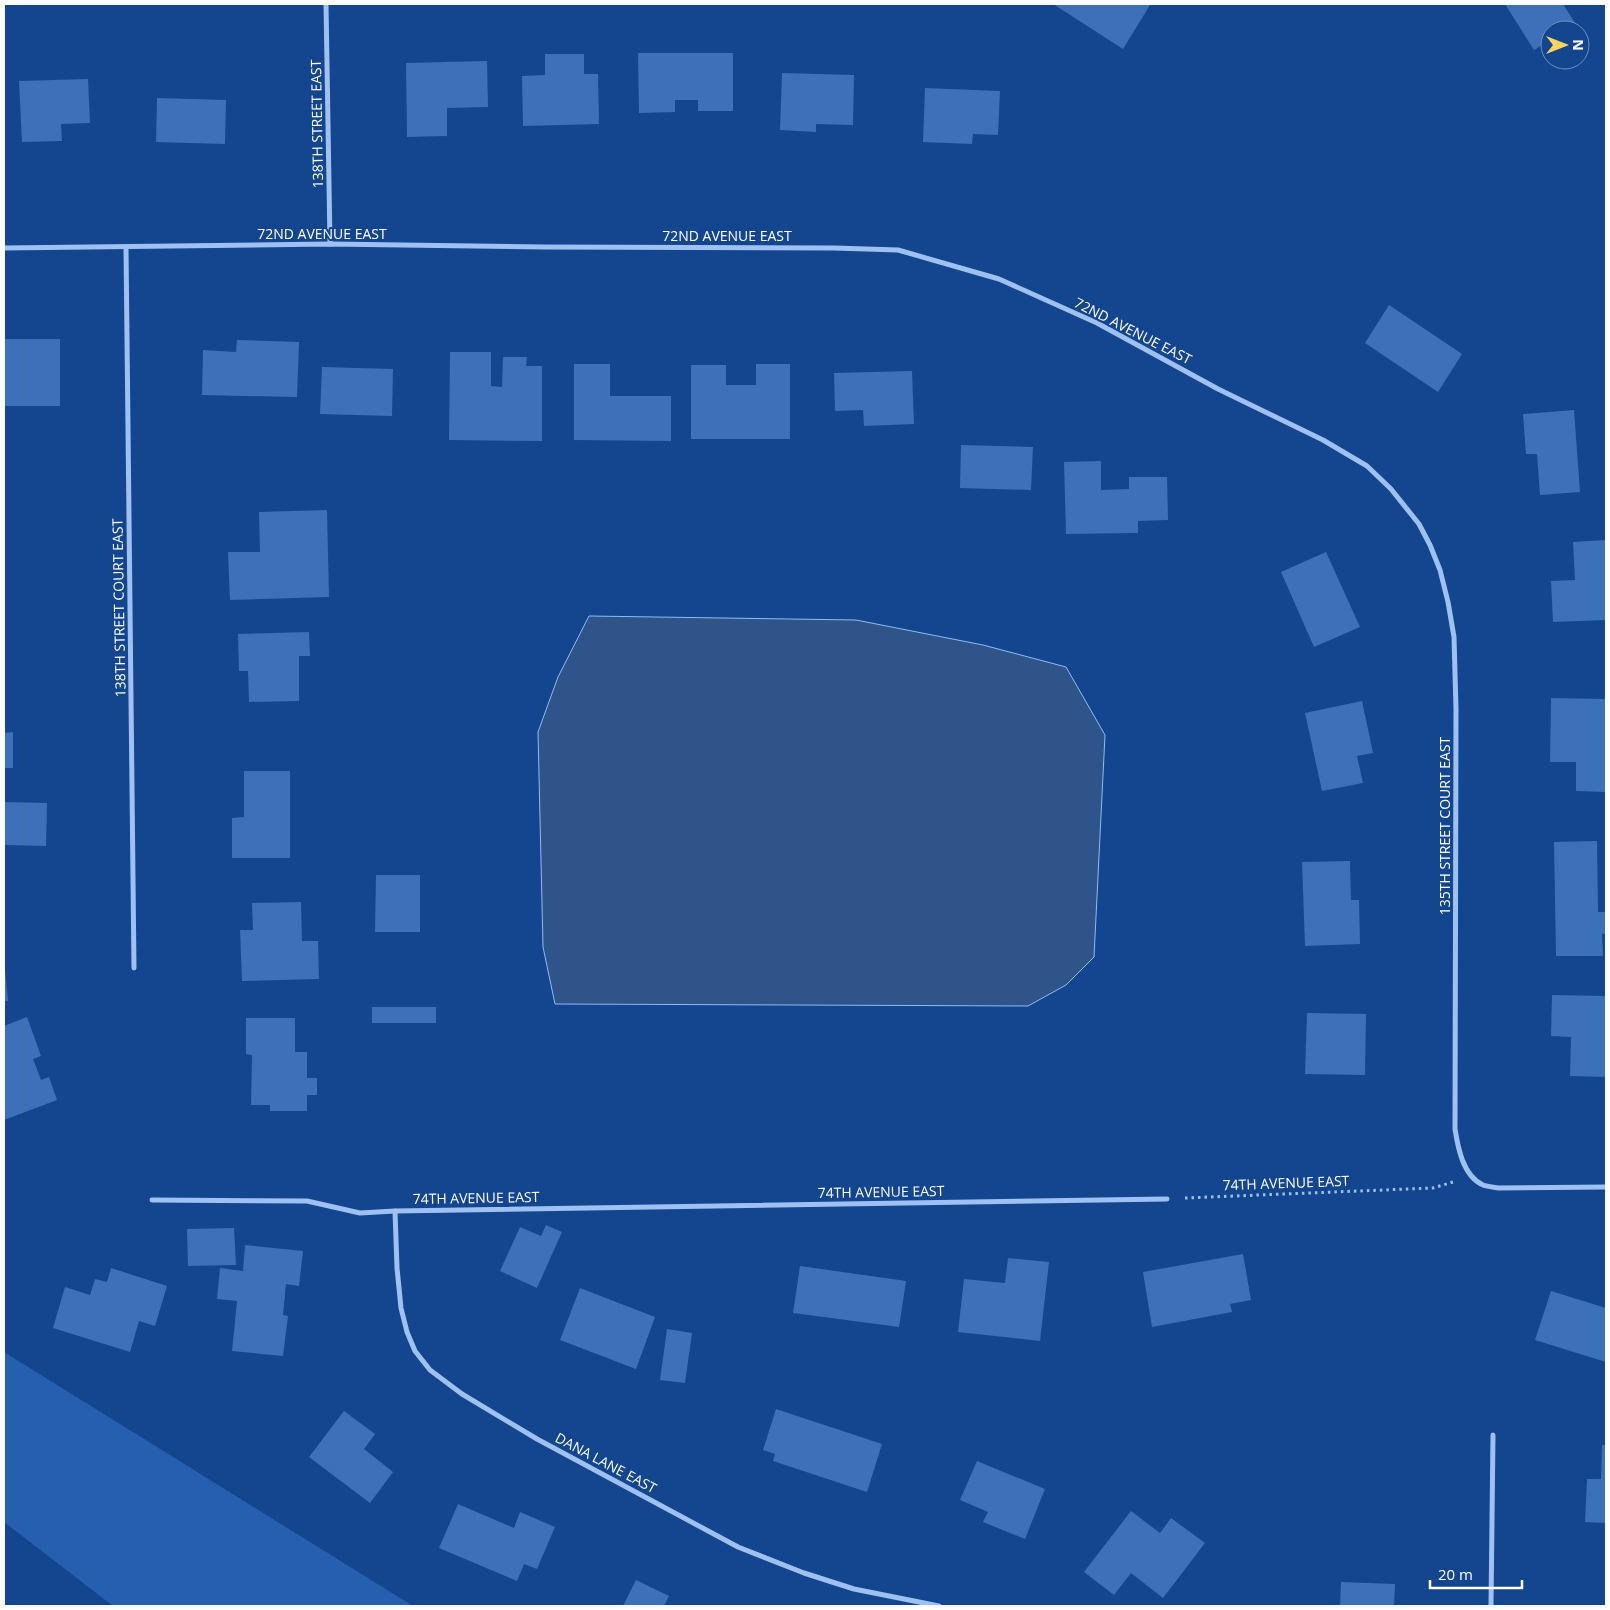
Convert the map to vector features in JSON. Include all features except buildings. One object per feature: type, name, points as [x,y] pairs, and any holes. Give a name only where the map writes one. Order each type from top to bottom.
[{"type":"street","name":"138TH STREET EAST","points":[[326,4],[330,244]]},
{"type":"street","name":"72ND AVENUE EAST","points":[[4,248],[330,244],[898,250],[999,278],[1097,323],[1218,389],[1323,440],[1367,466],[1391,489]]},
{"type":"street","name":"138TH STREET COURT EAST","points":[[126,248],[134,968]]},
{"type":"street","name":"135TH STREET COURT EAST","points":[[1391,489],[1420,524],[1430,545],[1440,570],[1454,637],[1456,709],[1455,1129],[1459,1150],[1471,1176]]},
{"type":"street","points":[[1471,1176],[1483,1184],[1499,1188],[1606,1187]]},
{"type":"street","name":"74TH AVENUE EAST","points":[[152,1200],[307,1202],[360,1213],[1167,1199]]},
{"type":"street","name":"DANA LANE EAST","points":[[395,1211],[397,1268],[401,1308],[407,1332],[415,1351],[430,1370],[462,1394],[537,1439],[738,1547],[804,1573],[854,1589],[939,1606]]},
{"type":"street","points":[[1491,1606],[1493,1435]]},
{"type":"path","name":"74TH AVENUE EAST","points":[[1167,1199],[1433,1188],[1471,1176]]},
{"type":"shaded area","points":[[589,616],[856,620],[983,645],[1066,667],[1105,735],[1094,957],[1066,985],[1028,1006],[555,1004],[543,947],[538,732],[558,677]]},
{"type":"shaded area","points":[[4,1352],[413,1606],[113,1606],[4,1522]]}]
